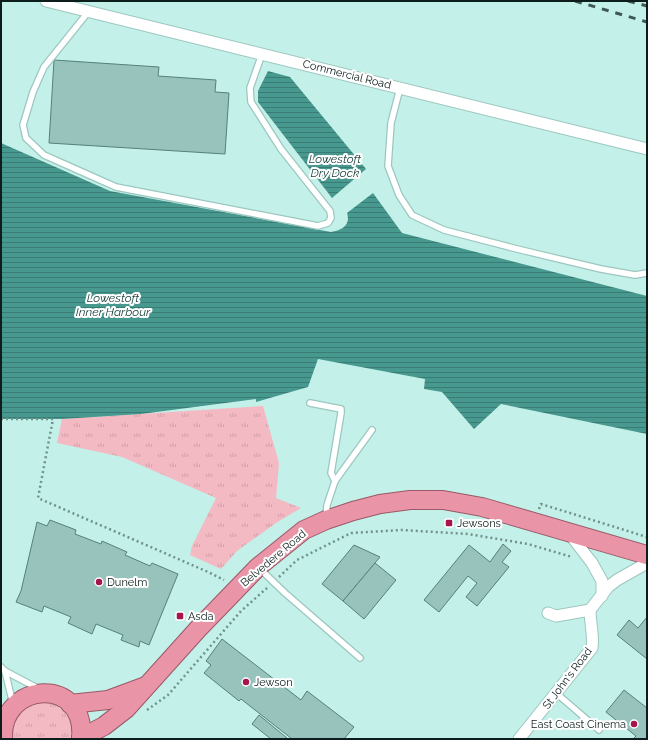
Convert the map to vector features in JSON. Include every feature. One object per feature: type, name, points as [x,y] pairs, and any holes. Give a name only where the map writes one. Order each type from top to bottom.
[{"type":"highway","name":"Belvedere Road","points":[[81,739],[104,726],[126,709],[258,567],[304,530],[326,520],[353,511],[380,504],[410,500],[443,500],[482,507],[647,555]]},
{"type":"highway","name":"Belvedere Road","points":[[70,704],[108,700],[147,685]]},
{"type":"highway","points":[[3,739],[2,727],[6,715],[25,696],[39,692],[46,692],[59,696],[70,704],[78,716],[81,739]]},
{"type":"street","name":"Commercial Road","points":[[46,1],[647,149]]},
{"type":"street","points":[[568,532],[592,563],[602,581],[602,596]]},
{"type":"street","points":[[548,613],[556,616],[590,610],[608,587],[617,580],[647,563]]},
{"type":"street","name":"St John's Road","points":[[519,739],[592,648],[593,641],[590,623],[590,610]]},
{"type":"lane","points":[[89,11],[44,67],[33,92],[23,124],[26,138],[44,155],[116,187],[318,226],[328,223],[331,218],[330,211],[281,149],[251,102],[250,88],[262,53]]},
{"type":"lane","points":[[400,88],[391,122],[388,166],[399,196],[412,215],[444,230],[517,249],[601,269],[635,275],[647,273]]},
{"type":"lane","points":[[310,403],[341,409],[331,473],[335,481]]},
{"type":"lane","points":[[326,520],[328,505],[335,481],[372,430]]},
{"type":"lane","points":[[258,567],[360,658]]},
{"type":"lane","points":[[3,669],[46,692]]},
{"type":"lane","points":[[3,669],[6,715]]},
{"type":"lane","points":[[556,693],[599,730]]},
{"type":"path","points":[[1,419],[53,419],[38,498],[208,572],[237,588]]},
{"type":"path","points":[[528,544],[592,563]]},
{"type":"green space","points":[[263,406],[279,463],[276,498],[301,508],[276,523],[237,551],[221,569],[190,555],[192,546],[216,498],[122,457],[57,443],[62,419]]},
{"type":"green space","points":[[49,702],[60,708],[68,716],[72,732],[71,739],[12,739],[14,717],[29,703]]},
{"type":"water","name":"Lowestoft Dry Dock","points":[[268,71],[290,77],[366,169],[332,198],[258,102],[258,91]]},
{"type":"water","name":"Lowestoft Inner Harbour","points":[[1,143],[110,191],[331,232],[339,230],[345,226],[348,221],[347,213],[373,193],[402,233],[647,296],[647,434],[501,404],[474,429],[442,392],[424,389],[425,379],[318,359],[308,387],[256,402],[256,399],[141,414],[62,419],[1,419]]},
{"type":"building","points":[[54,60],[159,67],[158,76],[216,80],[215,92],[229,93],[225,154],[49,143]]},
{"type":"building","name":"Dunelm","points":[[50,520],[76,530],[75,534],[101,544],[102,541],[127,552],[125,555],[150,566],[152,563],[178,574],[149,645],[140,641],[139,647],[121,640],[123,635],[96,624],[92,634],[68,623],[71,617],[44,606],[42,612],[16,602],[21,591],[37,522],[47,526]]},
{"type":"building","points":[[503,544],[511,551],[502,562],[509,567],[477,606],[466,597],[477,583],[468,576],[439,612],[424,600],[469,545],[490,562]]},
{"type":"building","points":[[354,545],[380,557],[343,601],[322,584]]},
{"type":"building","points":[[375,563],[396,580],[364,619],[343,601]]},
{"type":"building","points":[[647,617],[647,659],[617,635],[629,620],[638,628]]},
{"type":"building","name":"Jewson","points":[[222,639],[301,700],[307,691],[354,727],[344,739],[292,739],[241,699],[239,701],[204,673],[211,665],[206,661]]},
{"type":"building","name":"East Coast Cinema","points":[[624,690],[647,708],[647,739],[633,739],[636,736],[606,712]]},
{"type":"building","points":[[259,715],[287,739],[271,739],[252,724]]},
{"type":"railway","points":[[575,1],[647,22]]},
{"type":"railway","points":[[628,1],[647,6]]},
{"type":"place","name":"Jewsons","points":[[449,523]]},
{"type":"place","name":"Dunelm","points":[[99,582]]},
{"type":"place","name":"Asda","points":[[180,616]]},
{"type":"place","name":"Jewson","points":[[246,682]]},
{"type":"place","name":"East Coast Cinema","points":[[634,724]]}]
